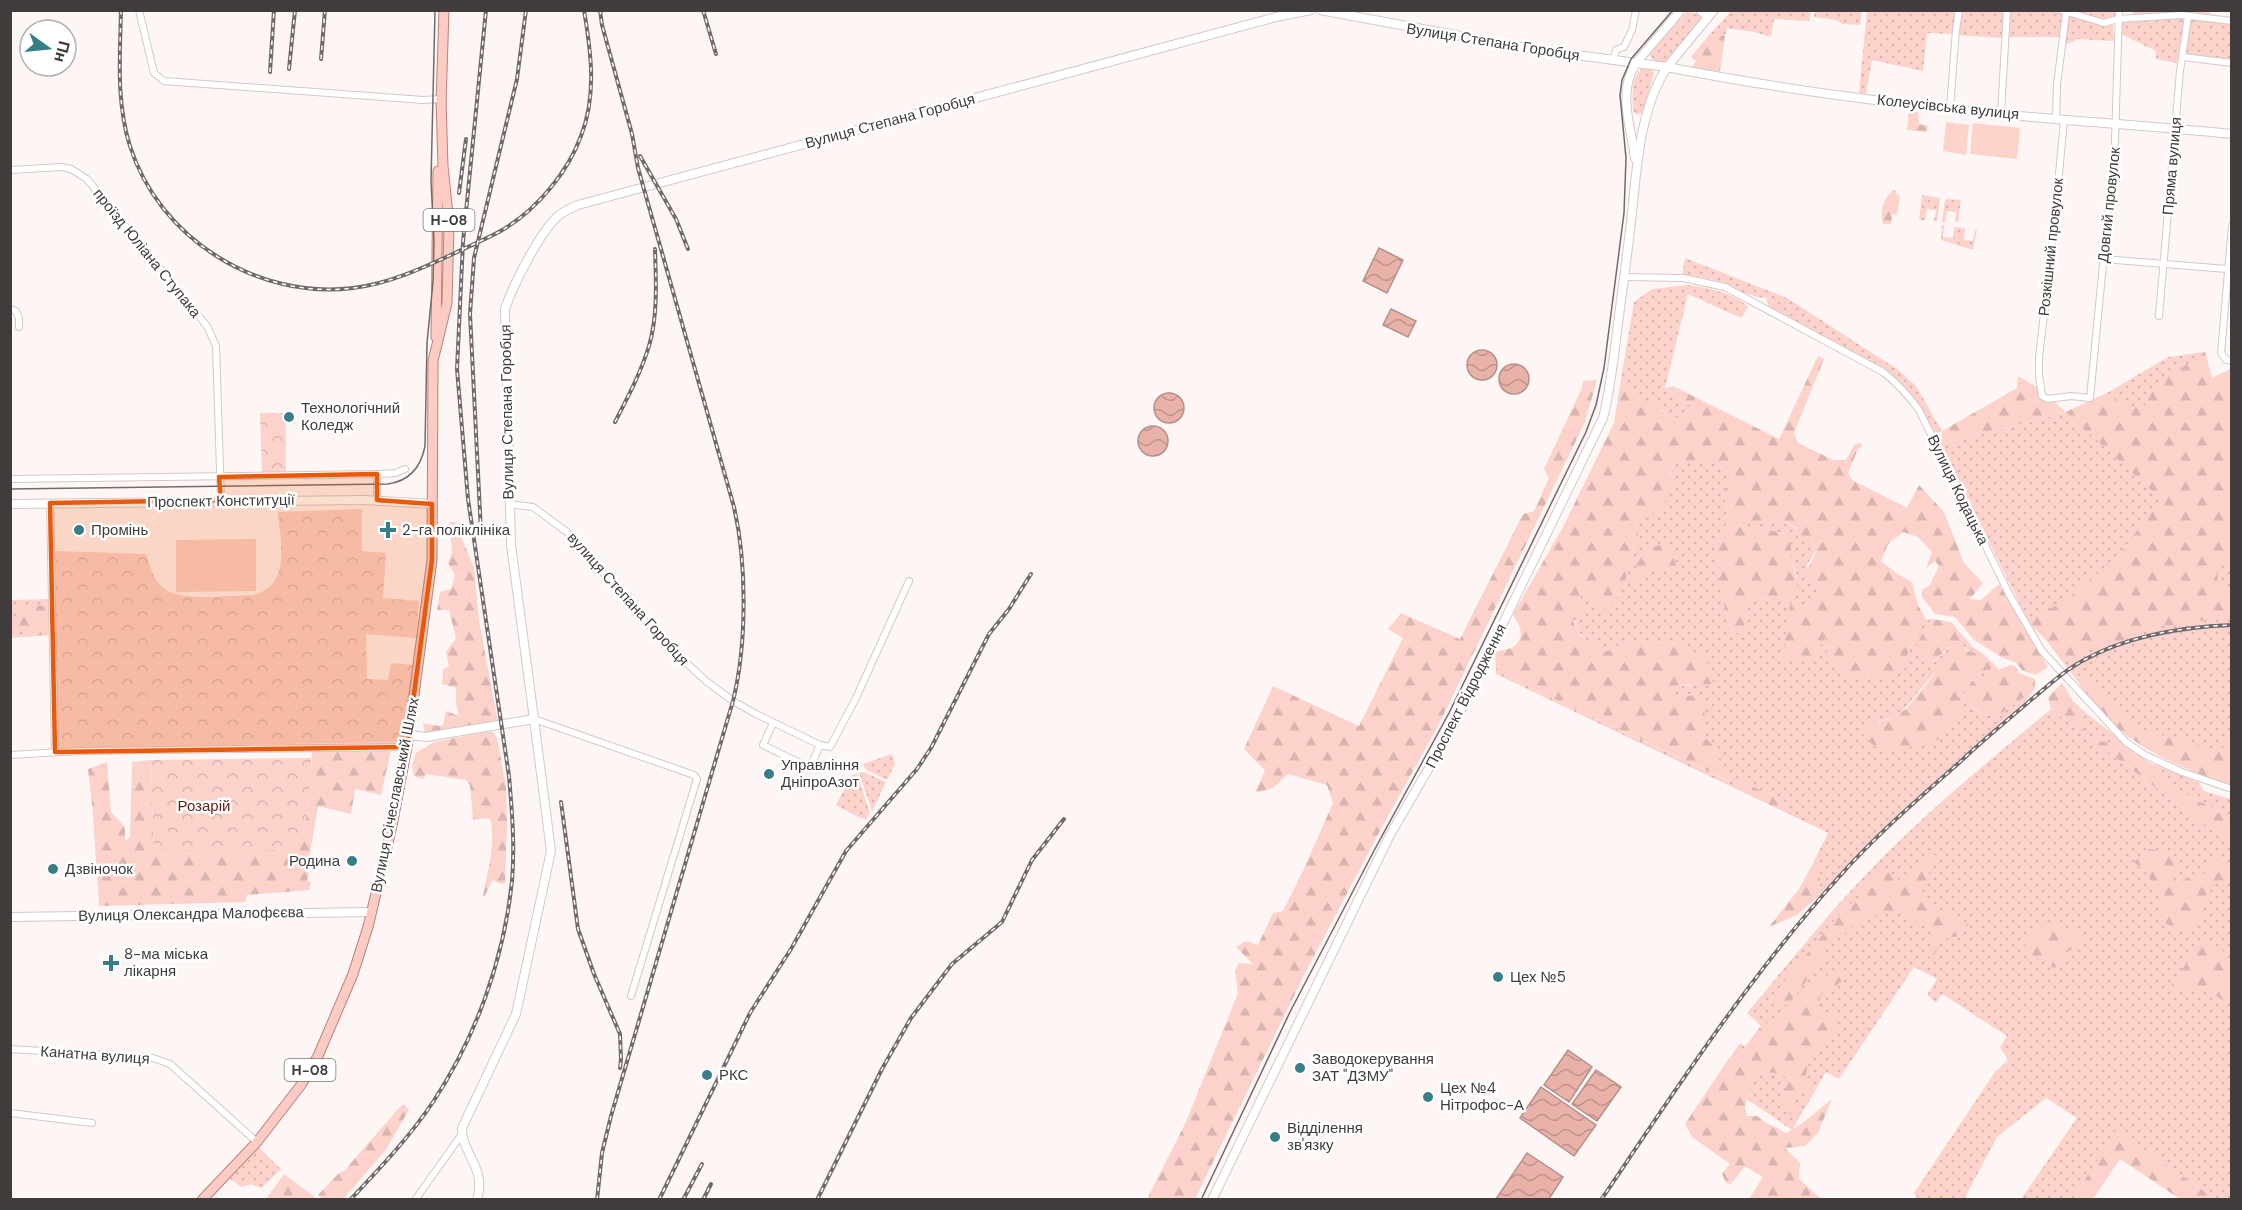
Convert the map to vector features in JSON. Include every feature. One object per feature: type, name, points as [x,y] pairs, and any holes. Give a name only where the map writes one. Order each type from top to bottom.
[{"type":"main road","name":"Вулиця Січеславський Шлях","points":[[201,1200],[257,1142],[301,1085],[318,1056],[353,974],[372,912],[392,826],[409,735],[432,560],[433,361],[437,340],[435,329],[438,303],[438,165],[444,10]]},
{"type":"main road","name":"Вулиця Степана Горобця","points":[[534,719],[511,545],[504,309],[509,295],[551,223],[568,209],[916,113],[1276,17],[1311,10]]},
{"type":"main road","name":"Вулиця Степана Горобця","points":[[1320,10],[1530,49],[1622,63],[1667,67]]},
{"type":"main road","name":"Проспект Відродження","points":[[1636,63],[1681,10]]},
{"type":"main road","points":[[1700,10],[1711,14]]},
{"type":"main road","name":"Проспект Відродження","points":[[1667,67],[1711,14]]},
{"type":"main road","points":[[409,735],[426,737],[534,719]]},
{"type":"street","points":[[139,10],[154,74],[164,81],[284,91],[423,100],[441,99]]},
{"type":"street","points":[[1622,63],[1624,47],[1632,30],[1636,10]]},
{"type":"street","points":[[1950,108],[1959,10]]},
{"type":"street","points":[[2001,113],[2007,10]]},
{"type":"street","name":"Довгий провулок","points":[[2090,398],[2116,123],[2119,10]]},
{"type":"street","points":[[2063,12],[2104,23],[2118,19],[2182,15],[2232,21]]},
{"type":"street","name":"Розкішний провулок","points":[[2063,12],[2057,85],[2060,119],[2039,375],[2042,396],[2048,399],[2071,396],[2090,398]]},
{"type":"street","name":"Пряма вулиця","points":[[2158,316],[2188,16]]},
{"type":"street","points":[[1613,61],[1616,50],[1624,47]]},
{"type":"street","points":[[2183,57],[2232,63]]},
{"type":"street","name":"Проспект Відродження","points":[[1636,63],[1628,82],[1626,99],[1636,166]]},
{"type":"street","name":"Проспект Відродження","points":[[1212,1200],[1390,835],[1451,730],[1594,438],[1608,400],[1636,166],[1657,84],[1667,67]]},
{"type":"street","name":"Колеусівська вулиця","points":[[1667,67],[1748,82],[1950,108],[2232,134]]},
{"type":"street","name":"проїзд Юліана Ступака","points":[[10,170],[71,169],[87,179],[207,326],[216,346],[221,500]]},
{"type":"street","points":[[2232,226],[2221,353],[2226,360],[2232,361]]},
{"type":"street","points":[[2103,259],[2163,262],[2227,269]]},
{"type":"street","name":"Вулиця Кодацька","points":[[1624,277],[1683,278],[1725,287],[1882,372],[1895,382],[1919,410],[2010,597],[2042,651],[2126,742],[2154,760],[2232,789]]},
{"type":"street","points":[[10,309],[16,310],[19,327]]},
{"type":"street","points":[[10,479],[377,474],[396,473],[405,469]]},
{"type":"street","points":[[377,474],[377,501]]},
{"type":"street","name":"Проспект Конституції","points":[[10,504],[221,500],[377,501],[432,504]]},
{"type":"street","points":[[50,503],[55,752]]},
{"type":"street","name":"вулиця Степана Горобця","points":[[509,504],[533,507],[567,532],[663,641],[689,667],[733,701],[820,746]]},
{"type":"street","points":[[773,723],[763,745],[810,768],[820,746],[831,747],[909,581]]},
{"type":"street","points":[[534,719],[694,775],[697,779],[631,996]]},
{"type":"street","name":"Вулиця Степана Горобця","points":[[462,1134],[466,1117],[516,1014],[551,851],[534,719]]},
{"type":"street","points":[[10,755],[55,752],[407,747]]},
{"type":"street","name":"Вулиця Олександра Малофєєва","points":[[10,917],[372,912]]},
{"type":"street","name":"Канатна вулиця","points":[[10,1049],[153,1058],[170,1064],[257,1142]]},
{"type":"street","points":[[10,1113],[92,1123]]},
{"type":"street","points":[[415,1200],[462,1134]]},
{"type":"street","points":[[462,1134],[480,1182],[477,1200]]},
{"type":"highlighted area","points":[[377,474],[377,500],[432,504],[432,560],[407,747],[55,752],[50,503],[221,500],[219,477]]},
{"type":"green space","points":[[1732,10],[1811,11],[1809,21],[1774,19],[1771,37],[1727,28],[1725,36],[1710,34]]},
{"type":"green space","points":[[2005,10],[2003,38],[1958,35],[1961,11]]},
{"type":"green space","points":[[1688,11],[1698,14],[1702,20],[1666,63],[1655,61],[1650,55],[1651,51]]},
{"type":"green space","points":[[1815,11],[1862,11],[1860,25],[1842,24],[1837,20],[1814,17]]},
{"type":"green space","points":[[1867,11],[1957,11],[1953,34],[1927,33],[1923,71],[1872,60],[1866,94],[1859,93]]},
{"type":"green space","points":[[2010,11],[2054,11],[2063,14],[2060,37],[2009,37]]},
{"type":"green space","points":[[2066,11],[2118,11],[2117,18],[2104,21]]},
{"type":"green space","points":[[2134,11],[2210,11],[2210,17],[2132,17]]},
{"type":"green space","points":[[2067,14],[2113,22],[2114,41],[2078,39],[2065,45]]},
{"type":"green space","points":[[2186,17],[2177,63],[2156,59],[2156,51],[2121,34],[2120,21]]},
{"type":"green space","points":[[2191,19],[2231,23],[2231,61],[2186,55]]},
{"type":"green space","points":[[1710,34],[1725,36],[1720,71],[1702,72],[1692,68],[1696,61],[1691,57]]},
{"type":"green space","points":[[1642,68],[1652,69],[1654,74],[1643,112],[1637,115],[1633,111],[1633,88],[1638,72]]},
{"type":"green space","points":[[1909,111],[1918,112],[1919,124],[1928,126],[1927,132],[1907,130]]},
{"type":"green space","points":[[1946,122],[1969,125],[1966,155],[1943,151]]},
{"type":"green space","points":[[1973,123],[2020,128],[2017,159],[1970,154]]},
{"type":"green space","points":[[1893,190],[1900,195],[1897,215],[1892,214],[1891,224],[1883,224],[1883,206]]},
{"type":"green space","points":[[1922,195],[1940,198],[1937,221],[1934,221],[1936,210],[1927,209],[1925,220],[1919,220]]},
{"type":"green space","points":[[1947,199],[1961,200],[1958,222],[1955,222],[1956,212],[1947,211],[1945,223],[1942,222]]},
{"type":"green space","points":[[1942,225],[1944,225],[1943,237],[1953,238],[1954,227],[1965,228],[1964,240],[1973,241],[1975,230],[1977,230],[1973,250],[1941,240]]},
{"type":"green space","points":[[1685,258],[1787,298],[1897,369],[1916,386],[1942,431],[1936,434],[1908,390],[1882,367],[1785,318],[1769,307],[1766,298],[1701,277],[1682,275]]},
{"type":"green space","points":[[1688,285],[1728,294],[1748,307],[1741,318],[1688,294],[1665,388],[1691,406],[1690,413],[1681,418],[1670,417],[1663,410],[1642,405],[1630,387],[1620,385],[1634,302],[1652,289]]},
{"type":"green space","points":[[2205,352],[2212,378],[2231,369],[2231,786],[2145,748],[2088,695],[2047,641],[2028,621],[1941,445],[2066,412],[2107,393],[2168,357]]},
{"type":"green space","points":[[2205,352],[2212,378],[2231,369],[2231,566],[2225,562],[2217,568],[2218,586],[2231,595],[2231,618],[2159,625],[2114,644],[2094,648],[2064,663],[2028,621],[2064,601],[2118,556],[2161,499],[2066,412],[2107,393],[2128,408],[2145,406],[2155,386]]},
{"type":"green space","points":[[1818,356],[1824,359],[1794,433],[1798,443],[1833,460],[1846,460],[1855,444],[1861,443],[1862,446],[1858,449],[1848,473],[1852,480],[1907,508],[1919,485],[1944,512],[1964,563],[1983,583],[1970,599],[1981,600],[1999,584],[2048,667],[2036,675],[2023,671],[2015,662],[2003,658],[1974,640],[1955,617],[1935,614],[1922,597],[1922,590],[1930,585],[1939,566],[1935,561],[1926,568],[1932,552],[1918,537],[1903,532],[1888,544],[1881,561],[1912,582],[1918,605],[1926,619],[1909,649],[1904,669],[1895,676],[1880,676],[1866,680],[1845,676],[1833,666],[1825,638],[1807,662],[1794,658],[1784,660],[1786,625],[1791,602],[1803,606],[1814,603],[1818,594],[1815,582],[1811,585],[1807,573],[1817,549],[1809,537],[1803,541],[1798,540],[1797,528],[1781,519],[1765,524],[1734,523],[1779,532],[1791,539],[1791,553],[1798,590],[1792,598],[1748,599],[1746,622],[1740,633],[1732,633],[1721,588],[1718,543],[1729,521],[1725,492],[1735,475],[1703,458],[1691,461],[1675,460],[1669,475],[1674,482],[1671,493],[1658,512],[1640,516],[1635,525],[1638,535],[1628,573],[1619,595],[1606,610],[1595,605],[1585,592],[1579,594],[1586,608],[1582,615],[1573,621],[1580,635],[1604,652],[1622,642],[1640,641],[1678,644],[1687,651],[1704,657],[1714,676],[1712,684],[1678,685],[1666,692],[1669,698],[1704,696],[1705,737],[1716,749],[1731,782],[1496,671],[1495,651],[1505,650],[1518,643],[1520,628],[1513,614],[1563,527],[1614,423],[1620,385],[1630,387],[1642,405],[1650,401],[1668,415],[1678,417],[1690,413],[1691,406],[1665,388],[1673,386],[1779,439]]},
{"type":"green space","points":[[2018,376],[2040,389],[2066,412],[1941,445],[1942,431],[2017,388]]},
{"type":"green space","points":[[1597,380],[1585,422],[1439,724],[1304,975],[1195,1199],[1147,1199],[1186,1122],[1238,993],[1235,971],[1239,963],[1253,964],[1236,947],[1246,941],[1258,945],[1273,913],[1283,911],[1333,803],[1327,785],[1288,774],[1273,788],[1255,793],[1265,770],[1244,749],[1273,686],[1359,726],[1403,638],[1388,629],[1401,613],[1460,639],[1523,514],[1534,511],[1549,478],[1544,469],[1582,388],[1583,381]]},
{"type":"green space","points":[[260,413],[286,413],[286,472],[262,472]]},
{"type":"green space","points":[[1703,458],[1735,475],[1725,492],[1729,521],[1718,543],[1721,588],[1732,633],[1740,633],[1746,622],[1748,599],[1769,599],[1797,577],[1784,533],[1764,531],[1732,522],[1765,524],[1781,519],[1809,537],[1817,549],[1807,565],[1811,585],[1815,582],[1818,594],[1814,603],[1803,606],[1791,603],[1816,653],[1825,637],[1828,655],[1866,680],[1880,676],[1895,676],[1904,669],[1909,649],[1925,620],[1932,619],[1927,625],[1933,663],[1955,645],[1967,645],[1982,653],[1966,649],[1932,676],[1901,711],[1894,716],[1871,724],[1939,739],[1950,725],[1958,698],[1969,678],[1996,666],[1999,670],[1971,682],[1962,699],[1965,703],[1984,714],[1991,715],[2004,711],[2031,694],[2026,701],[1899,813],[1819,896],[1820,873],[1813,863],[1828,833],[1791,815],[1784,801],[1741,781],[1734,788],[1496,674],[1496,671],[1730,782],[1716,749],[1705,737],[1704,720],[1690,694],[1684,697],[1668,698],[1666,692],[1678,685],[1691,686],[1704,657],[1687,651],[1678,644],[1640,641],[1622,642],[1604,652],[1581,634],[1575,623],[1579,594],[1585,592],[1595,605],[1619,596],[1634,552],[1635,525],[1640,516],[1658,512],[1675,460],[1691,461]]},
{"type":"green space","points":[[362,509],[362,551],[386,553],[383,598],[419,601],[416,638],[366,634],[367,679],[388,680],[391,663],[413,665],[402,742],[57,748],[55,551],[146,554],[156,580],[169,592],[192,597],[254,595],[266,590],[274,582],[279,572],[281,549],[278,512]]},
{"type":"green space","points":[[450,522],[455,522],[474,568],[479,621],[498,722],[429,734],[425,733],[423,723],[443,725],[446,711],[459,716],[456,688],[442,684],[443,669],[449,666],[446,652],[456,638],[449,610],[437,610],[440,592],[451,589],[455,575],[448,563],[452,553]]},
{"type":"green space","points":[[256,539],[256,591],[176,592],[176,540]]},
{"type":"green space","points":[[1660,545],[1670,548],[1677,568],[1659,569],[1648,573],[1643,576],[1636,587],[1635,573],[1639,560],[1648,551]]},
{"type":"green space","points":[[51,599],[52,635],[11,638],[10,600]]},
{"type":"green space","points":[[35,605],[51,607],[52,635],[25,635],[20,630],[11,636],[11,625],[13,626],[20,620],[12,609]]},
{"type":"green space","points":[[1932,619],[1951,622],[1972,646],[1958,644],[1952,646],[1926,666],[1916,646]]},
{"type":"green space","points":[[1956,648],[1982,653],[1996,666],[1969,678],[1958,698],[1963,711],[1939,739],[1892,752],[1874,746],[1863,735],[1871,724],[1887,720],[1906,709],[1934,675],[1948,653]]},
{"type":"green space","points":[[2010,665],[2015,666],[2019,673],[2035,679],[2035,688],[2031,694],[2004,711],[1992,715],[1977,710],[1962,699],[1971,682]]},
{"type":"green space","points":[[2085,670],[2121,716],[2135,726],[2222,751],[2231,726],[2231,786],[2156,754],[2115,726],[2099,710],[2076,679]]},
{"type":"green space","points":[[2062,683],[2073,701],[2086,713],[2078,718],[2090,737],[2111,742],[2103,726],[2148,762],[2152,773],[2162,771],[2171,787],[2213,808],[2231,822],[2231,844],[2051,709],[2048,697]]},
{"type":"green space","points":[[2051,709],[2231,844],[2231,1199],[2215,1199],[2117,1131],[2073,1199],[2021,1199],[2077,1118],[2046,1098],[1997,1137],[1964,1199],[1918,1199],[1914,1193],[1995,1072],[2008,1060],[2000,1047],[2007,1036],[1942,994],[1936,1003],[1927,995],[1937,979],[1914,967],[1839,1079],[1826,1072],[1792,1130],[1716,1078],[1740,1043],[1745,1047],[1761,1026],[1747,1013],[1842,900],[1918,823]]},
{"type":"green space","points":[[2086,713],[2103,726],[2112,742],[2100,741],[2086,733],[2078,718]]},
{"type":"green space","points":[[493,732],[497,738],[506,787],[507,822],[505,883],[492,880],[483,896],[492,849],[491,820],[486,818],[473,820],[470,785],[466,780],[426,774],[423,779],[414,776],[412,765],[416,753],[434,742]]},
{"type":"green space","points":[[391,750],[381,795],[355,789],[351,814],[318,806],[307,872],[309,873],[307,881],[311,882],[309,890],[247,895],[245,902],[99,906],[88,769],[107,762],[111,812],[125,827],[125,841],[130,837],[132,762],[151,760],[154,855],[289,849],[304,833],[312,751]]},
{"type":"green space","points":[[892,754],[895,764],[887,780],[865,769],[863,764]]},
{"type":"green space","name":"Розарій","points":[[311,758],[304,833],[290,849],[154,855],[151,760]]},
{"type":"green space","points":[[2148,762],[2198,782],[2204,791],[2231,799],[2231,822],[2213,808],[2171,787],[2162,771],[2152,773]]},
{"type":"green space","points":[[864,772],[886,782],[872,811],[859,773]]},
{"type":"green space","points":[[857,774],[870,813],[866,819],[836,805],[852,775]]},
{"type":"green space","points":[[1741,781],[1784,801],[1791,815],[1734,788]]},
{"type":"green space","points":[[2149,849],[2167,851],[2179,858],[2181,871],[2168,880],[2176,883],[2193,876],[2203,878],[2210,861],[2222,860],[2231,868],[2231,878],[2217,881],[2205,899],[2198,922],[2188,933],[2176,930],[2162,920],[2156,887],[2148,875],[2134,862]]},
{"type":"green space","points":[[1925,855],[1936,855],[1921,896],[1932,906],[1958,917],[1969,926],[1960,936],[1947,938],[1939,943],[1933,958],[1926,956],[1931,948],[1932,935],[1943,931],[1924,926],[1898,910],[1867,917],[1827,946],[1823,959],[1790,1002],[1777,1010],[1770,999],[1847,905],[1858,901],[1862,887],[1882,868],[1891,875],[1894,882],[1907,876]]},
{"type":"green space","points":[[1813,863],[1820,873],[1819,896],[1797,915],[1769,927],[1799,889]]},
{"type":"green space","points":[[2050,924],[2074,930],[2082,941],[2077,949],[2063,951],[2066,962],[2054,968],[2024,950],[2027,932]]},
{"type":"green space","points":[[2203,939],[2222,950],[2231,962],[2231,999],[2228,1003],[2206,992],[2169,989]]},
{"type":"green space","points":[[1837,969],[1846,976],[1836,986],[1822,992],[1817,1007],[1834,1016],[1837,1026],[1834,1037],[1823,1044],[1808,1066],[1806,1079],[1816,1088],[1813,1095],[1799,1090],[1793,1093],[1795,1106],[1802,1113],[1798,1120],[1778,1105],[1785,1092],[1788,1079],[1775,1073],[1767,1072],[1753,1076],[1745,1107],[1747,1116],[1757,1116],[1786,1133],[1800,1125],[1832,1099],[1818,1133],[1805,1146],[1785,1148],[1800,1163],[1799,1179],[1821,1199],[1749,1199],[1763,1177],[1745,1166],[1731,1184],[1726,1183],[1722,1174],[1730,1164],[1692,1137],[1685,1124],[1730,1057],[1745,1047],[1761,1026],[1778,1018],[1805,990]]},
{"type":"green space","points":[[404,1104],[409,1110],[385,1151],[343,1199],[322,1199],[318,1195],[339,1173],[344,1171]]},
{"type":"green space","points":[[2116,1130],[2215,1199],[2180,1199],[2120,1159],[2093,1199],[2073,1199]]},
{"type":"green space","points":[[259,1148],[281,1169],[262,1188],[250,1184],[242,1187],[230,1179]]},
{"type":"green space","points":[[284,1174],[312,1195],[316,1199],[266,1199]]},
{"type":"water","points":[[1379,248],[1403,260],[1387,293],[1363,281]]},
{"type":"water","points":[[1391,309],[1416,321],[1408,337],[1383,325]]},
{"type":"water","points":[[1482,350],[1492,355],[1497,365],[1492,375],[1482,380],[1472,375],[1467,365],[1472,355]]},
{"type":"water","points":[[1514,364],[1524,369],[1529,379],[1524,389],[1514,394],[1504,389],[1499,379],[1504,369]]},
{"type":"water","points":[[1169,393],[1180,397],[1184,408],[1180,419],[1169,423],[1158,419],[1154,408],[1158,397]]},
{"type":"water","points":[[1153,426],[1164,430],[1168,441],[1164,452],[1153,456],[1142,452],[1138,441],[1142,430]]},
{"type":"water","points":[[1568,1050],[1592,1067],[1569,1102],[1544,1085]]},
{"type":"water","points":[[1596,1070],[1621,1087],[1597,1121],[1572,1104]]},
{"type":"water","points":[[1541,1087],[1596,1125],[1574,1156],[1520,1118]]},
{"type":"water","points":[[1527,1153],[1563,1177],[1549,1199],[1496,1199]]},
{"type":"tram line","points":[[10,489],[388,484],[402,480],[413,472],[425,446],[427,343],[433,282],[434,241],[431,181],[435,10]]},
{"type":"tram line","points":[[1201,1200],[1290,1012],[1449,713],[1586,432],[1596,405],[1604,368],[1624,213],[1626,158],[1620,95],[1622,80],[1631,59],[1673,10]]},
{"type":"railway","points":[[121,10],[120,78],[126,129],[130,146],[144,179],[164,209],[188,235],[216,256],[248,273],[282,284],[317,289],[366,286],[418,270],[498,232],[516,221],[539,200],[568,163],[586,121],[591,73],[584,10]]},
{"type":"railway","points":[[270,72],[274,10]]},
{"type":"railway","points":[[289,69],[295,10]]},
{"type":"railway","points":[[321,59],[325,10]]},
{"type":"railway","points":[[350,1200],[424,1115],[462,1051],[475,1024],[495,968],[512,881],[513,842],[509,776],[468,499],[457,369],[463,242],[486,10]]},
{"type":"railway","points":[[481,532],[470,314],[474,258],[517,79],[526,10]]},
{"type":"railway","points":[[597,1200],[602,1153],[611,1116],[733,701],[741,655],[744,604],[741,553],[734,507],[638,168],[632,134],[602,25],[600,10]]},
{"type":"railway","points":[[703,10],[716,54]]},
{"type":"railway","points":[[459,193],[466,139]]},
{"type":"railway","points":[[640,156],[676,219],[688,249]]},
{"type":"railway","points":[[615,422],[646,356],[652,334],[656,298],[655,249]]},
{"type":"railway","points":[[659,1200],[750,1013],[791,949],[846,851],[917,769],[931,748],[989,634],[1009,609],[1031,574]]},
{"type":"railway","points":[[1601,1200],[1714,1034],[1774,954],[1852,862],[1913,804],[2032,699],[2079,663],[2103,651],[2139,638],[2176,630],[2232,625]]},
{"type":"railway","points":[[561,802],[578,929],[594,974],[620,1034],[620,1068]]},
{"type":"railway","points":[[817,1200],[882,1069],[911,1018],[952,964],[1002,922],[1032,860],[1064,819]]},
{"type":"railway","points":[[683,1200],[702,1164]]},
{"type":"railway","points":[[703,1200],[711,1184]]},
{"type":"place","name":"Технологічний Коледж","points":[[289,417]]},
{"type":"place","name":"Промінь","points":[[79,530]]},
{"type":"place","name":"2-га поліклініка","points":[[388,530]]},
{"type":"place","name":"Управління ДніпроАзот","points":[[769,774]]},
{"type":"place","name":"Родина","points":[[352,861]]},
{"type":"place","name":"Дзвіночок","points":[[53,869]]},
{"type":"place","name":"8-ма міська лікарня","points":[[111,963]]},
{"type":"place","name":"Цех №5","points":[[1498,977]]},
{"type":"place","name":"Заводокерування ЗАТ \"ДЗМУ\"","points":[[1300,1068]]},
{"type":"place","name":"РКС","points":[[707,1075]]},
{"type":"place","name":"Цех №4 Нітрофос-А","points":[[1428,1097]]},
{"type":"place","name":"Відділення зв'язку","points":[[1275,1137]]}]
